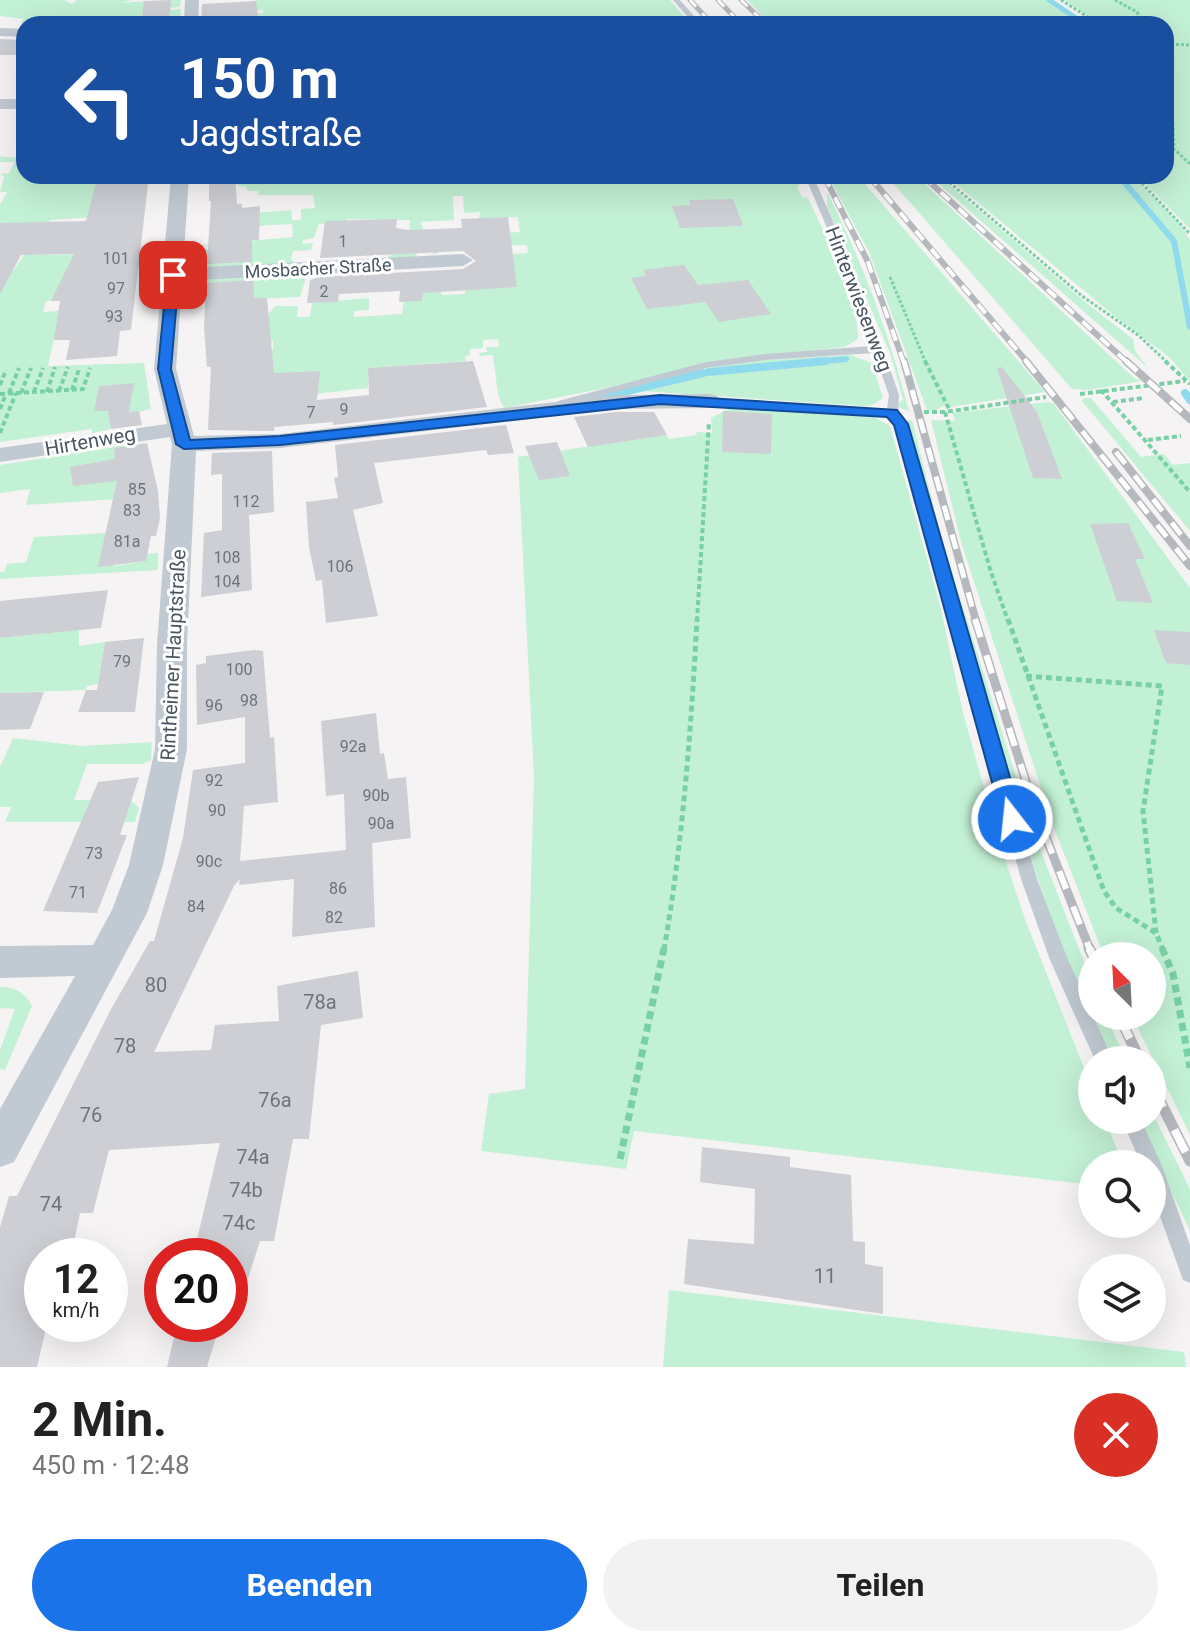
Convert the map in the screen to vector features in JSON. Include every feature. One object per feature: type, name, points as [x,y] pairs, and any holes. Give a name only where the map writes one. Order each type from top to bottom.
[{"type":"street","name":"Rintheimer Hauptstraße","points":[[0,1148],[129,913],[146,865],[171,749],[172,645],[182,437],[165,369],[179,184]]},
{"type":"street","name":"Mosbacher Straße","points":[[173,275],[463,260]]},
{"type":"street","name":"Hirtenweg","points":[[0,455],[182,437],[280,441],[631,401],[709,401]]},
{"type":"street","points":[[0,962],[104,960]]},
{"type":"lane","points":[[676,0],[691,16]]},
{"type":"lane","name":"Hinterwiesenweg","points":[[812,184],[880,349],[894,395],[890,406],[901,424],[1029,879],[1059,960],[1098,1046]]},
{"type":"lane","points":[[522,413],[706,365],[765,357],[880,349]]},
{"type":"lane","points":[[709,401],[892,413]]},
{"type":"lane","points":[[1166,1205],[1190,1273]]},
{"type":"path","points":[[1061,0],[1086,16]]},
{"type":"path","points":[[1115,0],[1139,16]]},
{"type":"path","points":[[1174,149],[1190,164]]},
{"type":"path","points":[[951,184],[1082,296],[1138,335],[1188,382]]},
{"type":"path","points":[[1143,184],[1190,234]]},
{"type":"path","points":[[890,277],[947,410],[974,519],[1026,676],[1104,891],[1116,908],[1156,933]]},
{"type":"path","points":[[47,392],[55,367]]},
{"type":"path","points":[[59,391],[68,367]]},
{"type":"path","points":[[0,409],[19,368]]},
{"type":"path","points":[[0,433],[31,368]]},
{"type":"path","points":[[34,392],[43,368]]},
{"type":"path","points":[[5,394],[83,389],[90,368]]},
{"type":"path","points":[[72,390],[79,369]]},
{"type":"path","points":[[0,385],[6,370]]},
{"type":"path","points":[[1080,394],[1188,382]]},
{"type":"path","points":[[1101,390],[1190,492]]},
{"type":"path","points":[[936,413],[1046,397]]},
{"type":"path","points":[[1112,402],[1144,398]]},
{"type":"path","points":[[620,1159],[656,996],[674,893],[690,741],[709,431]]},
{"type":"path","points":[[1147,440],[1181,436]]},
{"type":"path","points":[[1026,676],[1162,686],[1143,811],[1156,933],[1173,974],[1190,1068]]},
{"type":"green space","points":[[0,0],[64,0],[72,4],[77,0],[131,0],[121,3],[148,1],[170,6],[171,0],[181,0],[180,7],[143,10],[142,16],[0,16]]},
{"type":"green space","points":[[256,0],[670,0],[684,16],[244,16],[263,13],[263,10],[250,11]]},
{"type":"green space","points":[[747,0],[1053,0],[1077,16],[763,16]]},
{"type":"green space","points":[[1064,0],[1190,0],[1190,229],[1146,184],[1174,184],[1174,16],[1089,16]]},
{"type":"green space","points":[[181,9],[180,16],[169,16],[170,10]]},
{"type":"green space","points":[[0,156],[16,158],[16,184],[100,184],[109,216],[50,220],[45,255],[92,254],[91,266],[139,261],[141,246],[155,245],[153,265],[82,276],[59,290],[51,301],[46,301],[43,312],[97,308],[56,330],[48,366],[144,363],[151,409],[110,419],[111,429],[0,442],[0,271],[13,271],[32,244],[33,223],[11,223],[7,229],[0,229],[0,204],[7,192],[0,192],[4,177],[0,174],[9,173],[15,162],[0,162]]},
{"type":"green space","points":[[801,184],[797,187],[802,197],[808,198],[847,287],[858,339],[845,347],[728,359],[504,408],[498,395],[493,355],[480,356],[479,353],[487,352],[486,347],[499,347],[498,339],[483,340],[483,348],[470,349],[470,355],[465,356],[466,361],[369,368],[368,388],[306,395],[288,405],[256,352],[273,350],[273,341],[248,341],[275,306],[298,306],[297,317],[310,317],[312,303],[369,298],[369,310],[354,311],[354,317],[402,314],[404,301],[422,301],[423,291],[441,292],[442,295],[465,294],[465,287],[510,254],[528,253],[527,245],[496,246],[501,233],[520,232],[518,217],[479,218],[480,212],[464,213],[463,196],[453,196],[454,220],[420,222],[423,227],[422,245],[442,251],[433,255],[433,251],[417,251],[416,260],[386,258],[408,246],[410,220],[347,219],[346,223],[319,224],[314,238],[303,240],[302,244],[313,243],[311,250],[293,251],[291,259],[297,265],[195,267],[194,251],[242,245],[193,246],[293,237],[292,224],[242,227],[242,214],[291,210],[292,220],[301,220],[301,209],[315,208],[313,195],[258,195],[258,191],[248,191],[246,187],[237,185]]},
{"type":"green space","points":[[832,184],[865,184],[1045,392],[927,410],[869,252]]},
{"type":"green space","points":[[894,184],[925,184],[1134,378],[1142,381],[1088,390],[1072,389]]},
{"type":"green space","points":[[939,184],[948,184],[1085,302],[1133,339],[1135,351],[1148,368]]},
{"type":"green space","points":[[956,184],[1140,184],[1181,225],[1190,240],[1190,381],[1169,357],[1117,318]]},
{"type":"green space","points":[[827,192],[874,299],[909,411],[895,406],[903,400],[890,353],[827,206]]},
{"type":"green space","points":[[307,274],[300,297],[227,300],[241,281],[192,285],[200,280]]},
{"type":"green space","points":[[850,355],[872,363],[883,398],[872,405],[641,391],[636,388],[704,369],[748,361]]},
{"type":"green space","points":[[1091,398],[1141,457],[1164,454],[1173,465],[1190,463],[1190,531],[1082,401]]},
{"type":"green space","points":[[1048,402],[1054,404],[1190,588],[1190,1135],[1166,1086],[1166,1046],[1147,1046],[1139,1030],[1166,1030],[1166,942],[1099,942],[1054,828],[961,542],[931,420],[955,421],[952,413]]},
{"type":"green space","points":[[732,407],[874,417],[890,426],[941,609],[962,709],[998,839],[1025,919],[1078,1053],[1078,1134],[1111,1134],[1117,1150],[1078,1150],[1078,1183],[634,1131],[626,1169],[481,1151],[489,1094],[525,1089],[534,777],[518,457],[666,435],[669,439],[697,435],[696,432],[712,433],[711,418]]},
{"type":"green space","points":[[912,420],[943,543],[1033,831],[1078,946],[1078,986],[1037,877],[905,421]]},
{"type":"green space","points":[[131,444],[148,446],[117,481],[119,499],[26,505],[30,489],[0,493],[0,465]]},
{"type":"green space","points":[[107,533],[114,566],[146,561],[147,554],[158,553],[158,570],[0,579],[0,572],[4,572],[7,564],[26,562],[34,537]]},
{"type":"green space","points":[[79,630],[79,646],[105,642],[98,684],[87,686],[86,690],[0,693],[0,638]]},
{"type":"green space","points":[[13,738],[82,746],[152,742],[151,760],[143,764],[87,764],[74,800],[131,800],[139,808],[135,822],[5,822],[11,807],[0,807],[0,767]]},
{"type":"green space","points":[[0,987],[19,991],[32,1006],[5,1070],[0,1069],[0,1050],[15,1009],[0,1008]]},
{"type":"green space","points":[[1098,1030],[1112,1030],[1120,1046],[1105,1046]]},
{"type":"green space","points":[[1145,1134],[1163,1134],[1190,1189],[1190,1231],[1166,1180],[1166,1150],[1152,1150]]},
{"type":"green space","points":[[669,1290],[1078,1339],[1078,1342],[1184,1352],[1186,1367],[663,1367]]},
{"type":"building","points":[[171,0],[170,16],[142,16],[144,1]]},
{"type":"building","points":[[256,1],[258,16],[201,16],[202,4]]},
{"type":"building","points":[[0,39],[16,40],[16,55],[0,55]]},
{"type":"building","points":[[96,184],[148,184],[131,330],[120,331],[117,356],[66,360],[70,340],[54,340],[60,301],[51,301],[74,254],[21,255],[0,294],[0,223],[86,221]]},
{"type":"building","points":[[209,184],[236,184],[237,204],[242,204],[242,208],[260,206],[259,240],[252,240],[252,262],[207,264]]},
{"type":"building","points":[[733,199],[743,226],[680,228],[672,206],[690,205],[689,200]]},
{"type":"building","points":[[508,217],[517,287],[423,293],[422,301],[399,302],[400,291],[339,294],[338,302],[307,303],[310,280],[318,277],[463,269],[476,261],[463,251],[320,258],[325,221],[397,219],[396,228],[409,230],[462,228],[461,219]]},
{"type":"building","points":[[684,265],[698,285],[748,280],[771,314],[719,322],[705,302],[647,309],[631,278],[646,276],[643,270]]},
{"type":"building","points":[[253,280],[254,298],[267,298],[274,373],[320,371],[317,400],[369,395],[368,368],[473,361],[487,407],[333,425],[333,422],[274,427],[274,431],[208,430],[211,367],[207,367],[204,328],[206,283]]},
{"type":"building","points":[[1002,367],[1037,412],[1062,479],[1033,478],[997,369]]},
{"type":"building","points":[[134,383],[129,412],[139,411],[142,425],[111,429],[108,411],[94,411],[99,386]]},
{"type":"building","points":[[723,411],[772,414],[771,454],[722,452]]},
{"type":"building","points":[[654,412],[667,435],[588,447],[574,417]]},
{"type":"building","points":[[506,425],[514,453],[488,455],[486,450],[374,463],[383,503],[353,510],[378,616],[326,623],[322,580],[316,581],[309,547],[306,502],[338,498],[334,478],[338,477],[335,445]]},
{"type":"building","points":[[557,442],[570,476],[539,480],[525,446]]},
{"type":"building","points":[[147,443],[158,491],[160,518],[156,536],[151,536],[146,561],[98,567],[117,481],[73,486],[70,467],[115,459],[114,448]]},
{"type":"building","points":[[272,451],[274,512],[249,515],[252,590],[201,597],[204,533],[222,530],[222,474],[211,475],[212,453]]},
{"type":"building","points":[[1128,523],[1145,559],[1135,559],[1153,603],[1117,601],[1090,524]]},
{"type":"building","points":[[108,590],[101,628],[0,638],[0,601]]},
{"type":"building","points":[[1154,630],[1190,632],[1190,665],[1166,663]]},
{"type":"building","points":[[144,638],[135,712],[78,712],[86,690],[97,690],[105,642]]},
{"type":"building","points":[[263,651],[270,738],[274,737],[278,802],[244,806],[240,861],[346,850],[344,794],[326,796],[321,721],[376,713],[380,754],[384,753],[388,779],[406,777],[411,838],[372,843],[375,927],[292,937],[294,879],[239,885],[240,879],[154,1052],[211,1050],[215,1025],[279,1021],[277,986],[358,971],[363,1018],[321,1025],[309,1139],[293,1139],[274,1241],[260,1241],[248,1278],[248,1238],[197,1238],[220,1143],[109,1150],[93,1213],[80,1213],[75,1238],[24,1238],[24,1342],[43,1342],[37,1367],[0,1367],[0,1227],[9,1196],[17,1196],[110,1011],[150,941],[154,941],[183,838],[193,770],[245,763],[245,717],[197,725],[196,665],[206,663],[206,656]]},
{"type":"building","points":[[44,692],[30,729],[0,730],[0,693]]},
{"type":"building","points":[[139,777],[120,835],[127,835],[97,913],[43,911],[98,782]]},
{"type":"building","points":[[702,1147],[790,1157],[790,1167],[851,1175],[853,1241],[865,1242],[865,1264],[883,1267],[883,1314],[684,1284],[688,1239],[754,1244],[755,1189],[700,1182]]},
{"type":"building","points":[[173,1342],[215,1342],[207,1367],[167,1367]]},
{"type":"waterway","points":[[1049,0],[1073,16]]},
{"type":"waterway","points":[[1126,184],[1174,241],[1190,327]]},
{"type":"waterway","points":[[812,362],[846,359]]},
{"type":"waterway","points":[[812,362],[826,361]]},
{"type":"waterway","points":[[709,372],[812,362]]},
{"type":"waterway","points":[[805,363],[812,362]]},
{"type":"waterway","points":[[594,399],[703,373]]},
{"type":"waterway","points":[[1185,393],[1190,400]]},
{"type":"railway","points":[[690,0],[705,16]]},
{"type":"railway","points":[[718,0],[733,16]]},
{"type":"railway","points":[[741,0],[758,16]]},
{"type":"railway","points":[[828,184],[868,262],[904,363]]},
{"type":"railway","points":[[876,184],[1028,363]]},
{"type":"railway","points":[[932,184],[1128,363]]},
{"type":"railway","points":[[904,361],[976,621]]},
{"type":"railway","points":[[1026,361],[1190,566]]},
{"type":"railway","points":[[1126,361],[1190,419]]},
{"type":"railway","points":[[1116,452],[1190,546]]},
{"type":"railway","points":[[975,619],[1033,804],[1087,942]]},
{"type":"railway","points":[[1126,1030],[1133,1046]]},
{"type":"railway","points":[[1166,1113],[1190,1161]]},
{"type":"route","points":[[173,275],[165,369],[169,397],[184,444],[280,441],[660,399],[818,406],[892,413],[901,424],[1012,819]]}]
